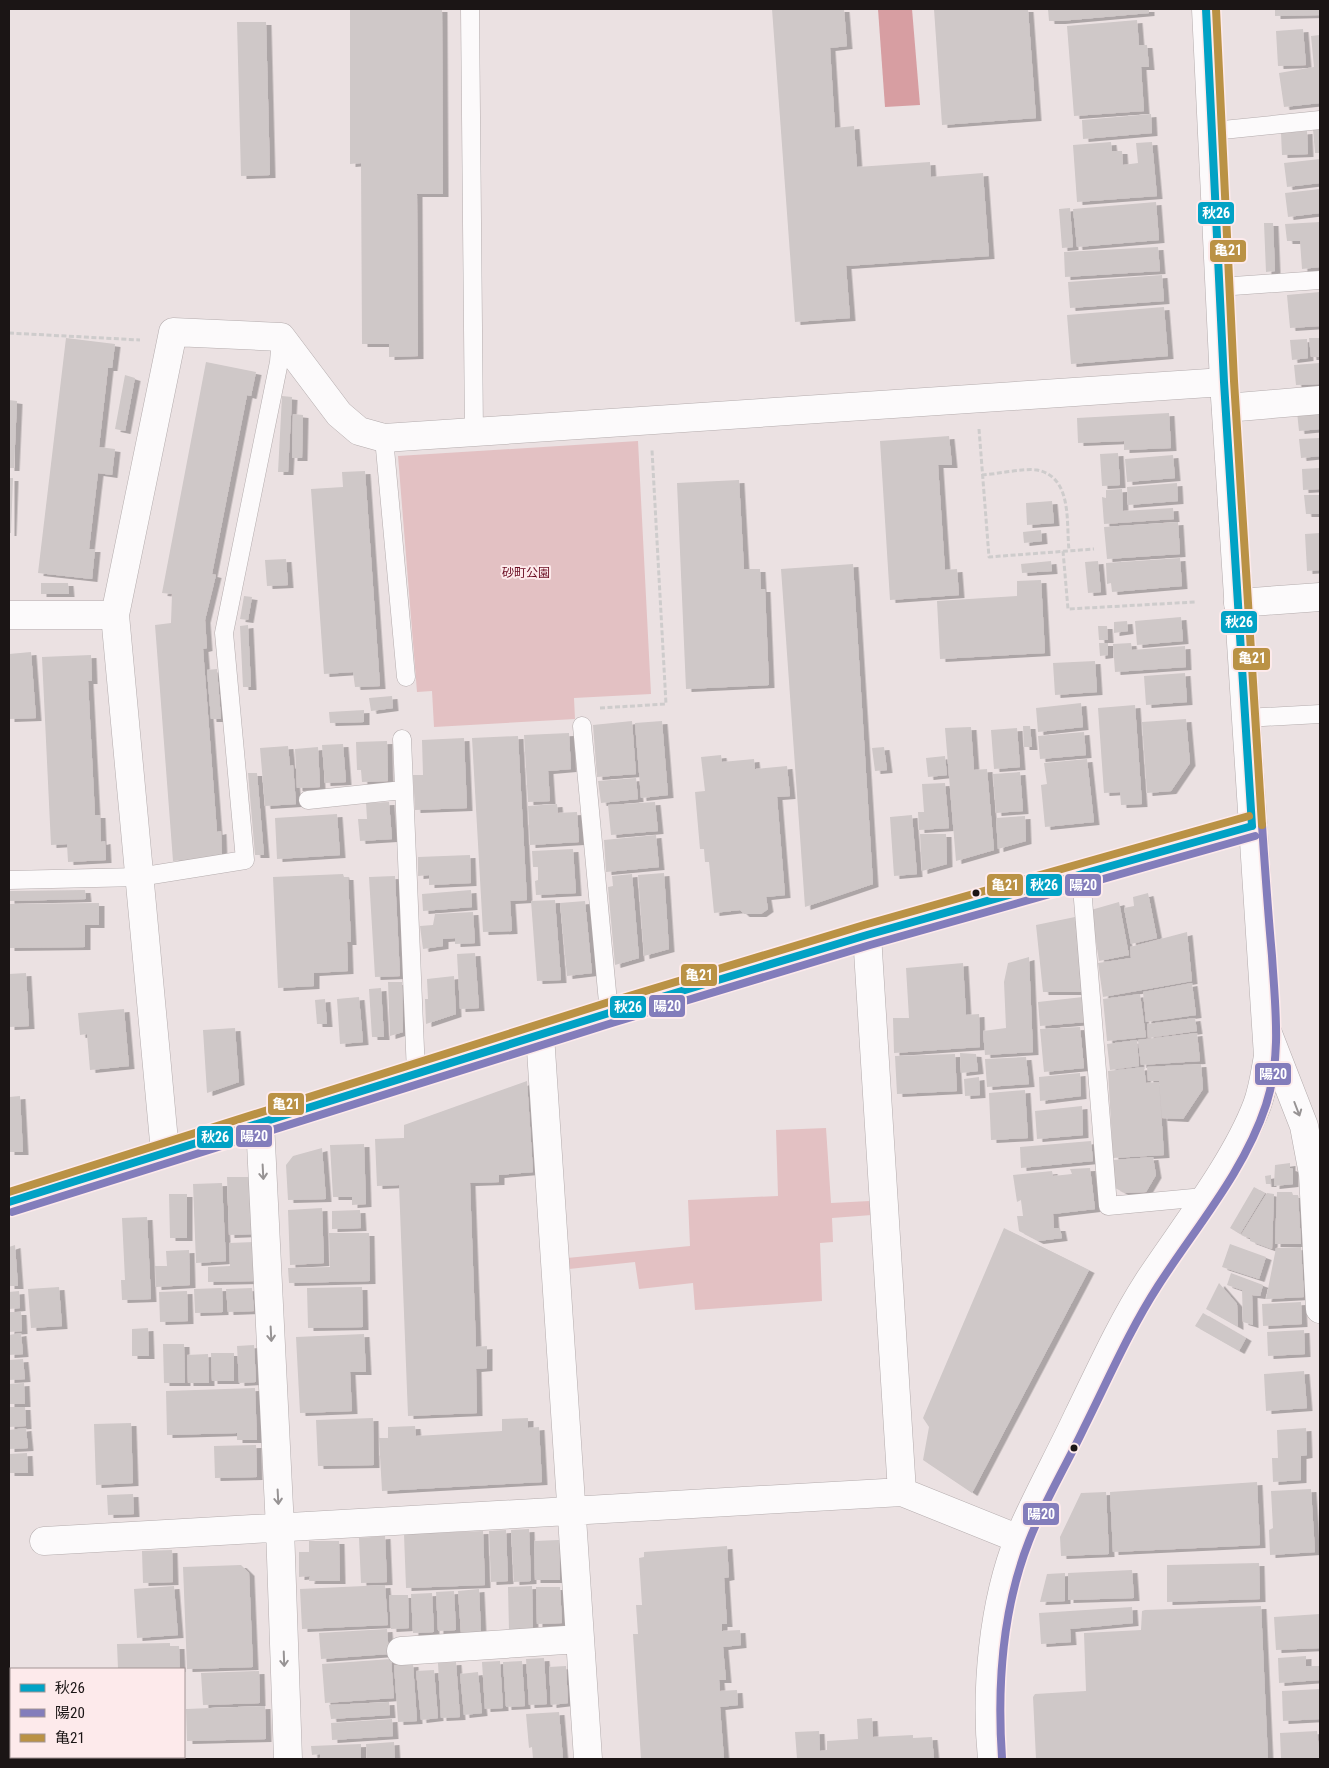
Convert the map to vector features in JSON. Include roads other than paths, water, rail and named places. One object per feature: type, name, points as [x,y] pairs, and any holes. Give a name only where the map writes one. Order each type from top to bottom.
[{"type":"street","points":[[992,1759],[990,1687],[996,1634],[1004,1588],[1019,1538],[1114,1342],[1146,1285],[1224,1166],[1257,1105],[1268,1056],[1225,395],[1206,9]]},
{"type":"street","points":[[165,1152],[115,615],[173,332],[281,337],[339,414],[359,431],[384,438],[1225,395],[1320,400]]},
{"type":"street","points":[[1238,603],[1320,597]]},
{"type":"street","points":[[9,614],[115,615]]},
{"type":"street","points":[[9,1202],[609,1013],[867,935],[1252,826]]},
{"type":"street","points":[[867,935],[902,1492]]},
{"type":"street","points":[[1267,1031],[1304,1126],[1316,1174],[1320,1309]]},
{"type":"street","points":[[540,1035],[588,1759]]},
{"type":"street","points":[[260,1123],[280,1528],[288,1759]]},
{"type":"street","points":[[44,1541],[902,1492],[1019,1538]]},
{"type":"street","points":[[401,1651],[580,1639]]},
{"type":"lane","points":[[470,9],[474,434]]},
{"type":"lane","points":[[1213,131],[1320,120]]},
{"type":"lane","points":[[1219,287],[1320,280]]},
{"type":"lane","points":[[9,880],[139,877],[245,860],[224,633],[279,362],[281,337]]},
{"type":"lane","points":[[384,438],[406,677]]},
{"type":"lane","points":[[1245,718],[1320,714]]},
{"type":"lane","points":[[582,726],[609,1013]]},
{"type":"lane","points":[[402,739],[416,1073]]},
{"type":"lane","points":[[308,800],[403,790]]},
{"type":"lane","points":[[1082,875],[1108,1206],[1204,1198]]},
{"type":"park label","name":"砂町公園","points":[[526,573]]}]
